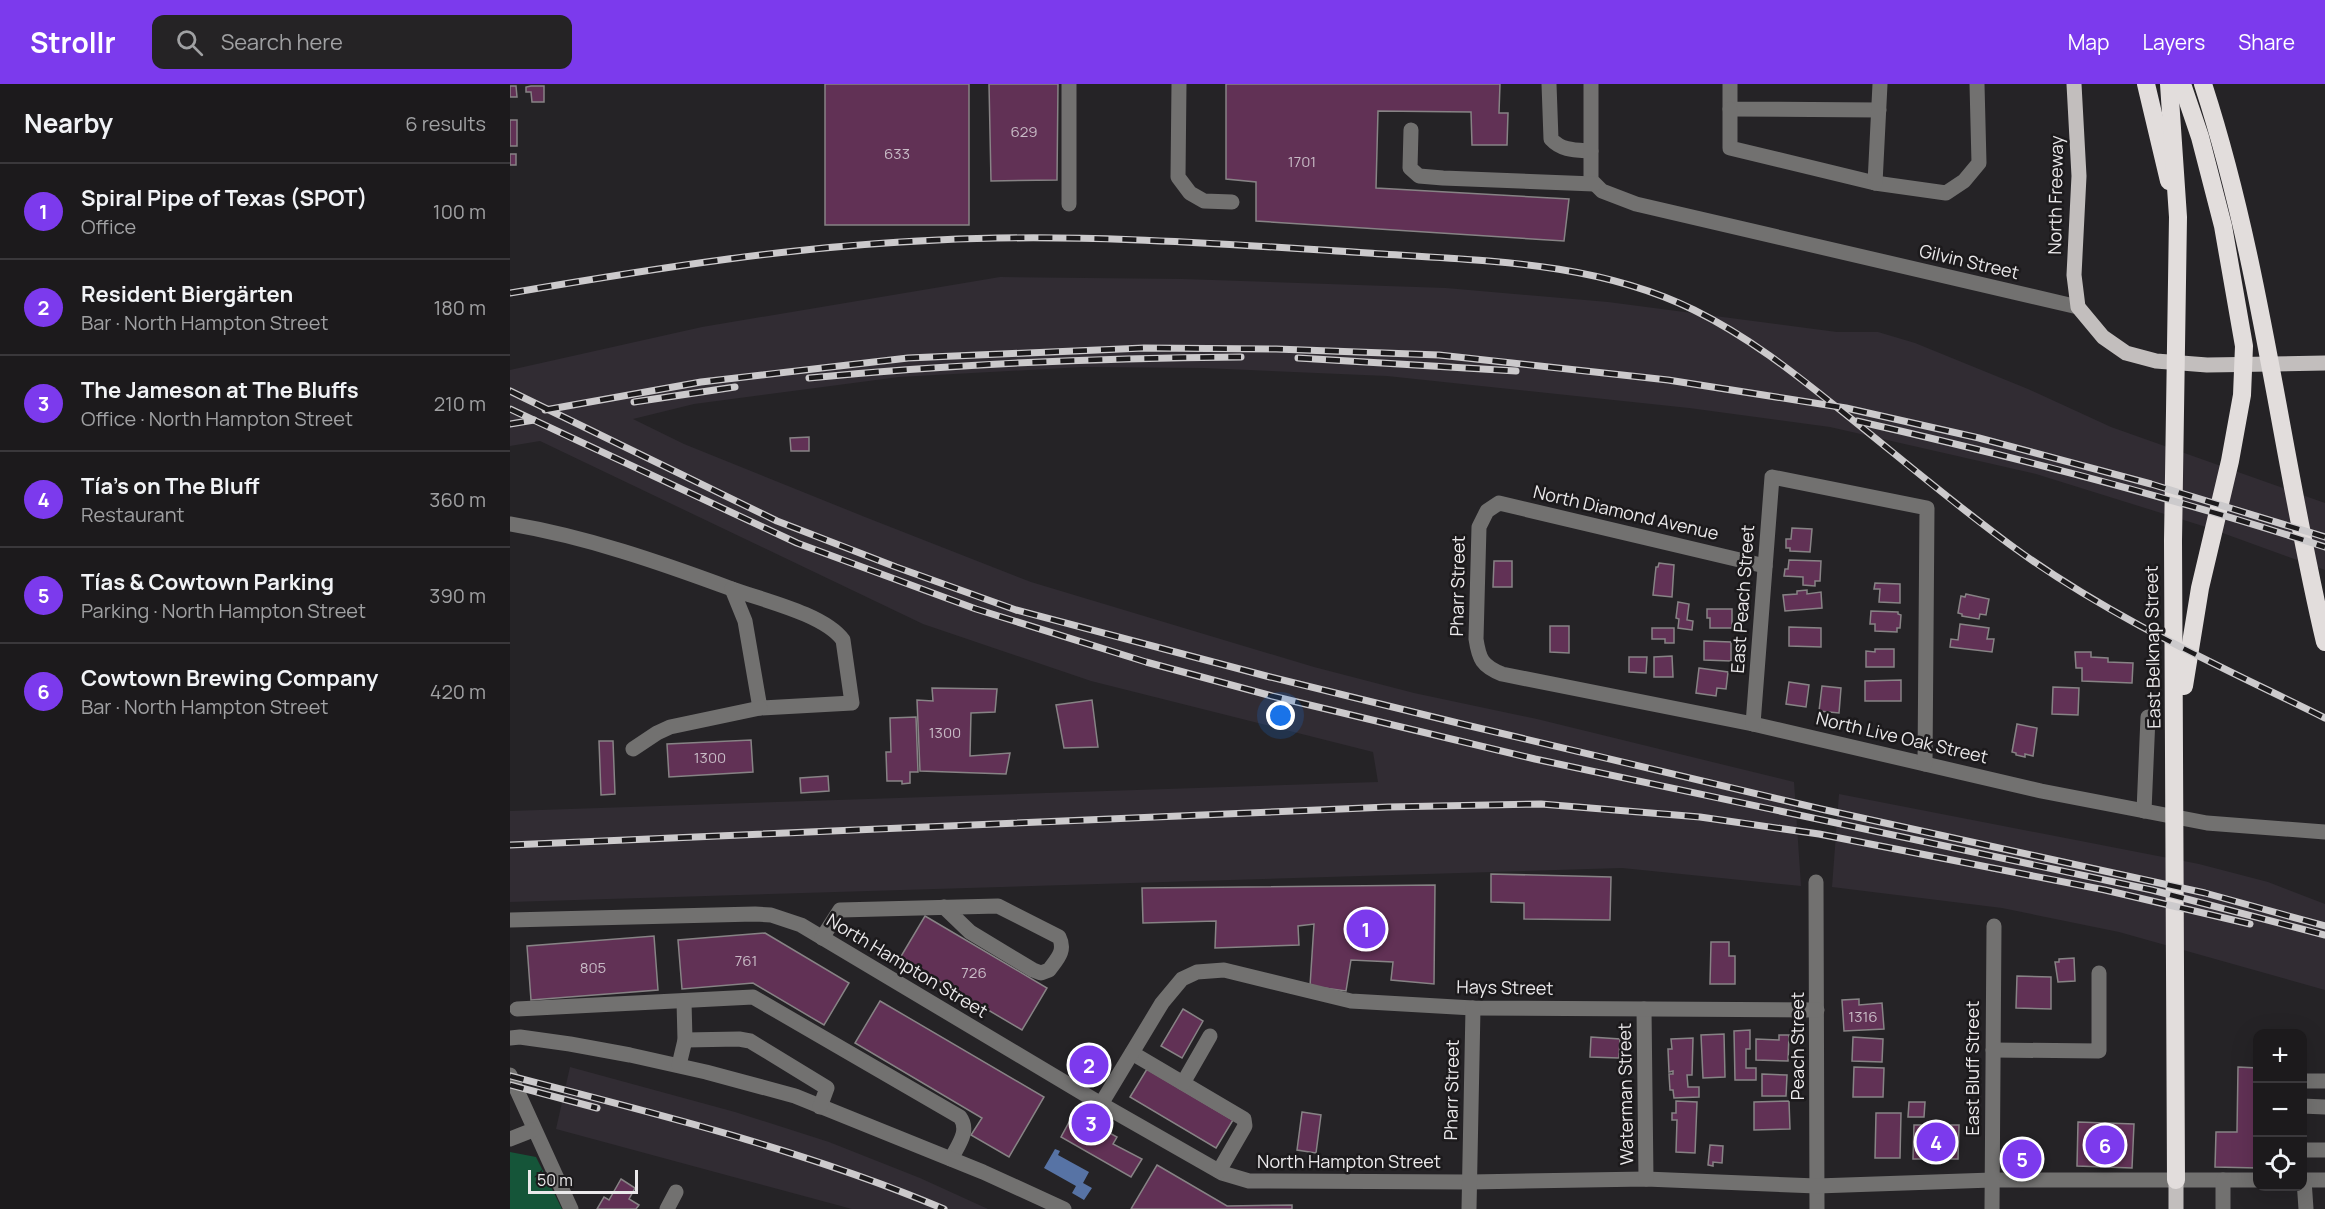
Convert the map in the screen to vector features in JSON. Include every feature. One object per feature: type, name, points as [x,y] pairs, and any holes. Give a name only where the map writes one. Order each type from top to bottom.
[{"type":"highway","points":[[2146,84],[2178,217]]},
{"type":"highway","name":"East Belknap Street","points":[[2169,84],[2178,217],[2173,541],[2176,1180]]},
{"type":"highway","points":[[2175,780],[2181,712],[2194,619],[2230,461],[2242,395],[2244,368],[2241,322],[2223,226],[2200,137],[2182,84]]},
{"type":"highway","points":[[2203,84],[2226,164],[2253,279],[2291,486],[2325,642]]},
{"type":"main road","name":"North Freeway","points":[[2074,84],[2079,176],[2074,275],[2078,307]]},
{"type":"main road","points":[[2078,307],[2103,337],[2118,348],[2126,353],[2156,361],[2207,365],[2325,363]]},
{"type":"main road","name":"East Belknap Street","points":[[2176,1180],[2176,1209]]},
{"type":"street","points":[[1069,84],[1069,204]]},
{"type":"street","points":[[1179,84],[1178,177],[1190,193],[1204,201],[1232,202]]},
{"type":"street","points":[[1549,84],[1551,139],[1557,146],[1565,149],[1591,152]]},
{"type":"street","points":[[1591,84],[1591,180],[1594,184]]},
{"type":"street","points":[[1730,84],[1730,148],[1875,183],[1947,193],[1964,181],[1979,163],[1977,84]]},
{"type":"street","points":[[1875,183],[1880,84]]},
{"type":"street","points":[[1730,110],[1879,110]]},
{"type":"street","points":[[1411,130],[1410,168],[1419,176],[1594,184]]},
{"type":"street","name":"Gilvin Street","points":[[1594,184],[1602,191],[1636,204],[2078,307]]},
{"type":"street","name":"East Peach Street","points":[[1753,724],[1772,477],[1927,508],[1925,764]]},
{"type":"street","name":"North Diamond Avenue","points":[[1484,518],[1487,511],[1499,503],[1765,566]]},
{"type":"street","name":"Pharr Street","points":[[1478,657],[1476,639],[1479,527],[1484,518]]},
{"type":"street","points":[[510,524],[556,532],[657,561],[814,618],[831,627],[843,640],[852,704],[760,708],[670,727],[633,750]]},
{"type":"street","points":[[732,590],[745,621],[760,708]]},
{"type":"street","name":"North Live Oak Street","points":[[1478,657],[1490,669],[1502,674],[1753,724],[2041,791],[2207,823],[2325,832]]},
{"type":"street","name":"East Belknap Street","points":[[2144,811],[2148,717]]},
{"type":"street","name":"Peach Street","points":[[1816,882],[1817,1209]]},
{"type":"street","points":[[822,938],[840,910],[944,907],[998,906],[1059,938],[1063,944],[1062,951],[1049,970],[1041,973],[970,932],[944,907]]},
{"type":"street","name":"North Hampton Street","points":[[510,920],[755,914],[784,919],[822,938],[1101,1104],[1235,1179],[1262,1182],[1646,1179],[1817,1186],[1992,1179],[2253,1180]]},
{"type":"street","name":"East Bluff Street","points":[[1992,1209],[1994,926]]},
{"type":"street","name":"Hays Street","points":[[1131,1053],[1161,1003],[1182,979],[1197,972],[1224,970],[1351,1001],[1473,1008],[1817,1010]]},
{"type":"street","points":[[1993,1050],[2099,1051],[2099,973]]},
{"type":"street","points":[[517,1009],[753,997],[960,1117],[965,1124],[965,1130],[951,1159]]},
{"type":"street","points":[[678,1065],[685,1040],[684,1001]]},
{"type":"street","name":"Pharr Street","points":[[1469,1209],[1473,1008]]},
{"type":"street","name":"Waterman Street","points":[[1644,1009],[1646,1179]]},
{"type":"street","points":[[1183,1083],[1210,1036]]},
{"type":"street","points":[[510,1038],[520,1037],[573,1044],[678,1065],[795,1096],[951,1159],[1064,1209]]},
{"type":"street","points":[[685,1040],[750,1041],[826,1088],[820,1107]]},
{"type":"street","points":[[1101,1104],[1131,1053],[1244,1119],[1245,1126],[1219,1171]]},
{"type":"street","points":[[510,1075],[533,1130],[571,1209]]},
{"type":"street","points":[[2307,1081],[2325,1081]]},
{"type":"street","points":[[2307,1106],[2325,1107]]},
{"type":"street","points":[[510,1139],[533,1130]]},
{"type":"street","points":[[2307,1150],[2325,1150]]},
{"type":"street","points":[[2223,1180],[2223,1209]]},
{"type":"street","points":[[2307,1180],[2325,1180]]},
{"type":"street","points":[[2304,1191],[2306,1209]]},
{"type":"street","points":[[667,1209],[676,1192]]},
{"type":"shaded area","points":[[1000,277],[1183,279],[1446,288],[1608,302],[1837,332],[1878,332],[1915,343],[2028,389],[2111,427],[2325,503],[2325,570],[2206,527],[2036,474],[1830,427],[1689,408],[1387,376],[1203,368],[1083,367],[899,377],[694,404],[633,419],[684,444],[1031,582],[1314,667],[1414,693],[1537,719],[1794,782],[1801,886],[1622,868],[510,902],[510,811],[1378,782],[1373,752],[1091,681],[923,624],[540,441],[510,446],[510,370],[702,327]]},
{"type":"shaded area","points":[[1839,794],[2199,864],[2268,882],[2325,904],[2325,990],[2119,932],[2002,908],[1832,887]]},
{"type":"shaded area","points":[[570,1067],[735,1112],[829,1142],[920,1178],[988,1209],[852,1209],[556,1129]]},
{"type":"green space","points":[[510,1152],[536,1157],[562,1209],[510,1209]]},
{"type":"water","points":[[1055,1149],[1060,1151],[1058,1155],[1089,1172],[1083,1183],[1092,1188],[1084,1200],[1072,1193],[1076,1186],[1044,1168]]},
{"type":"building","points":[[825,84],[969,84],[969,225],[825,225]]},
{"type":"building","points":[[989,84],[1058,84],[1057,180],[991,181]]},
{"type":"building","points":[[1226,84],[1500,84],[1499,113],[1508,113],[1507,145],[1472,145],[1471,112],[1378,111],[1376,188],[1569,199],[1564,241],[1256,221],[1256,182],[1226,179]]},
{"type":"building","points":[[510,86],[516,86],[517,97],[510,97]]},
{"type":"building","points":[[544,86],[544,102],[532,102],[531,92],[526,92],[526,87]]},
{"type":"building","points":[[510,120],[517,120],[517,146],[510,146]]},
{"type":"building","points":[[510,154],[516,154],[516,165],[510,165]]},
{"type":"building","points":[[809,437],[809,451],[791,451],[790,438]]},
{"type":"building","points":[[1792,528],[1812,529],[1810,552],[1790,551],[1790,548],[1786,548],[1786,539],[1791,539]]},
{"type":"building","points":[[1789,560],[1821,561],[1820,581],[1815,581],[1815,586],[1803,585],[1803,577],[1784,576]]},
{"type":"building","points":[[1494,561],[1512,561],[1512,587],[1493,587]]},
{"type":"building","points":[[1659,563],[1674,565],[1672,597],[1653,595],[1656,567]]},
{"type":"building","points":[[1875,583],[1900,584],[1900,603],[1879,602],[1880,589],[1874,589]]},
{"type":"building","points":[[1807,590],[1807,594],[1821,592],[1822,608],[1785,611],[1783,595],[1797,594],[1797,591]]},
{"type":"building","points":[[1966,594],[1989,599],[1986,615],[1980,614],[1979,619],[1958,613],[1961,596],[1965,597]]},
{"type":"building","points":[[1678,602],[1689,604],[1687,620],[1693,621],[1692,630],[1678,628],[1679,619],[1676,618]]},
{"type":"building","points":[[1707,609],[1732,609],[1732,628],[1710,628]]},
{"type":"building","points":[[1871,611],[1898,612],[1901,615],[1900,628],[1897,628],[1897,632],[1875,631],[1875,624],[1870,624]]},
{"type":"building","points":[[1960,624],[1989,628],[1987,639],[1994,639],[1992,652],[1950,647],[1951,639],[1958,640]]},
{"type":"building","points":[[1550,626],[1569,626],[1569,653],[1550,652]]},
{"type":"building","points":[[1789,627],[1821,628],[1821,647],[1789,646]]},
{"type":"building","points":[[1652,628],[1674,628],[1674,643],[1665,643],[1665,639],[1652,639]]},
{"type":"building","points":[[1704,641],[1731,642],[1731,661],[1704,660]]},
{"type":"building","points":[[1875,649],[1894,649],[1894,667],[1866,667],[1866,651],[1875,652]]},
{"type":"building","points":[[2075,652],[2091,652],[2091,657],[2108,658],[2108,662],[2133,663],[2132,683],[2082,681],[2082,668],[2076,668]]},
{"type":"building","points":[[1672,656],[1673,677],[1654,677],[1654,657]]},
{"type":"building","points":[[1629,657],[1647,657],[1646,673],[1629,672]]},
{"type":"building","points":[[1699,668],[1728,672],[1726,689],[1717,688],[1716,696],[1696,693]]},
{"type":"building","points":[[1901,680],[1901,701],[1865,701],[1865,681]]},
{"type":"building","points":[[1789,682],[1809,685],[1806,707],[1786,704]]},
{"type":"building","points":[[1822,686],[1841,688],[1839,713],[1819,711]]},
{"type":"building","points":[[2053,687],[2079,688],[2078,715],[2052,714]]},
{"type":"building","points":[[932,688],[997,689],[995,712],[971,713],[970,756],[1010,753],[1006,774],[920,771],[917,700],[933,701]]},
{"type":"building","points":[[1092,700],[1098,747],[1064,748],[1056,705]]},
{"type":"building","points":[[916,717],[918,772],[910,772],[910,783],[887,781],[886,752],[891,752],[890,718]]},
{"type":"building","points":[[2017,724],[2037,728],[2033,756],[2025,754],[2025,757],[2012,752]]},
{"type":"building","points":[[751,740],[753,772],[669,777],[667,744]]},
{"type":"building","points":[[599,741],[613,741],[615,794],[601,795]]},
{"type":"building","points":[[828,776],[829,791],[801,793],[800,778]]},
{"type":"building","points":[[1491,874],[1611,877],[1610,920],[1524,919],[1524,903],[1491,902]]},
{"type":"building","points":[[1435,885],[1434,984],[1391,980],[1393,962],[1351,960],[1346,991],[1310,986],[1314,924],[1298,926],[1299,945],[1215,948],[1216,921],[1143,923],[1142,888]]},
{"type":"building","points":[[925,916],[1047,988],[1022,1030],[900,958]]},
{"type":"building","points":[[765,933],[849,983],[824,1025],[753,983],[682,989],[678,940]]},
{"type":"building","points":[[654,936],[658,990],[531,1000],[527,946]]},
{"type":"building","points":[[1711,942],[1729,942],[1729,956],[1735,956],[1735,984],[1710,984]]},
{"type":"building","points":[[2074,958],[2075,981],[2058,982],[2055,962],[2059,962],[2059,959]]},
{"type":"building","points":[[2017,976],[2051,977],[2051,1009],[2016,1008]]},
{"type":"building","points":[[1859,999],[1859,1005],[1882,1003],[1884,1029],[1844,1031],[1842,1000]]},
{"type":"building","points":[[880,1001],[1044,1097],[1009,1157],[971,1135],[982,1118],[855,1043]]},
{"type":"building","points":[[1183,1009],[1203,1021],[1182,1058],[1161,1046]]},
{"type":"building","points":[[1750,1030],[1750,1049],[1746,1049],[1746,1068],[1756,1068],[1756,1080],[1735,1080],[1734,1031]]},
{"type":"building","points":[[1724,1034],[1725,1077],[1703,1078],[1701,1035]]},
{"type":"building","points":[[1779,1035],[1789,1035],[1788,1061],[1756,1060],[1756,1039],[1779,1040]]},
{"type":"building","points":[[1591,1037],[1620,1039],[1619,1058],[1590,1057]]},
{"type":"building","points":[[1853,1037],[1883,1039],[1882,1062],[1852,1061]]},
{"type":"building","points":[[1693,1038],[1692,1075],[1687,1075],[1688,1087],[1699,1087],[1699,1097],[1674,1098],[1673,1090],[1670,1090],[1669,1074],[1673,1074],[1673,1071],[1669,1072],[1668,1049],[1672,1049],[1671,1039]]},
{"type":"building","points":[[1854,1067],[1884,1068],[1883,1097],[1853,1097]]},
{"type":"building","points":[[2238,1067],[2253,1068],[2253,1168],[2215,1167],[2216,1132],[2237,1132]]},
{"type":"building","points":[[1147,1069],[1233,1120],[1216,1148],[1130,1097]]},
{"type":"building","points":[[1762,1074],[1787,1075],[1786,1096],[1762,1096]]},
{"type":"building","points":[[1676,1101],[1697,1102],[1695,1153],[1676,1152],[1677,1120],[1672,1120],[1672,1113],[1676,1113]]},
{"type":"building","points":[[1789,1101],[1790,1129],[1754,1130],[1754,1102]]},
{"type":"building","points":[[1909,1102],[1925,1102],[1924,1117],[1908,1117]]},
{"type":"building","points":[[1302,1112],[1321,1115],[1316,1153],[1297,1150]]},
{"type":"building","points":[[1074,1113],[1117,1137],[1113,1144],[1142,1159],[1131,1177],[1061,1137]]},
{"type":"building","points":[[1876,1113],[1901,1113],[1900,1158],[1875,1158]]},
{"type":"building","points":[[2078,1122],[2134,1124],[2132,1168],[2077,1166]]},
{"type":"building","points":[[1914,1125],[1959,1125],[1958,1159],[1913,1159]]},
{"type":"building","points":[[1710,1145],[1723,1146],[1722,1163],[1713,1162],[1713,1166],[1708,1165]]},
{"type":"building","points":[[1157,1165],[1227,1206],[1292,1205],[1292,1209],[1131,1209]]},
{"type":"building","points":[[621,1179],[635,1188],[629,1199],[639,1205],[636,1209],[597,1209],[604,1197],[609,1200]]},
{"type":"railway","points":[[510,293],[669,267],[776,253],[884,243],[992,238],[1153,240],[1451,258],[1534,266],[1616,281],[1694,310],[1769,355],[1949,498],[2052,574],[2167,640],[2325,718]]},
{"type":"railway","points":[[545,410],[701,382],[908,358],[1144,348],[1276,349],[1439,355],[1668,380],[1846,408],[1979,438],[2151,484],[2325,537]]},
{"type":"railway","points":[[809,378],[1025,363],[1241,357]]},
{"type":"railway","points":[[1298,358],[1516,371]]},
{"type":"railway","points":[[634,402],[735,387]]},
{"type":"railway","points":[[510,391],[777,521],[1016,610],[1270,677],[1466,725],[1821,809],[2205,893],[2325,926]]},
{"type":"railway","points":[[510,409],[797,543],[976,609],[1146,662],[1272,696],[1535,759],[2152,890],[2325,935]]},
{"type":"railway","points":[[510,424],[534,420]]},
{"type":"railway","points":[[1857,421],[2093,479],[2210,511],[2325,547]]},
{"type":"railway","points":[[510,845],[1388,807],[1541,804],[1700,817],[1819,834],[2105,890],[2250,924]]},
{"type":"railway","points":[[510,1076],[675,1119],[784,1151],[944,1209]]},
{"type":"railway","points":[[510,1085],[597,1108]]},
{"type":"place","name":"Spiral Pipe of Texas (SPOT)","points":[[1366,929]]},
{"type":"place","name":"Resident Biergärten","points":[[1089,1065]]},
{"type":"place","name":"The Jameson at The Bluffs","points":[[1091,1123]]},
{"type":"place","name":"Tía's on The Bluff","points":[[1936,1142]]},
{"type":"place","name":"Cowtown Brewing Company","points":[[2105,1145]]},
{"type":"place","name":"Tías & Cowtown Parking","points":[[2022,1159]]}]
